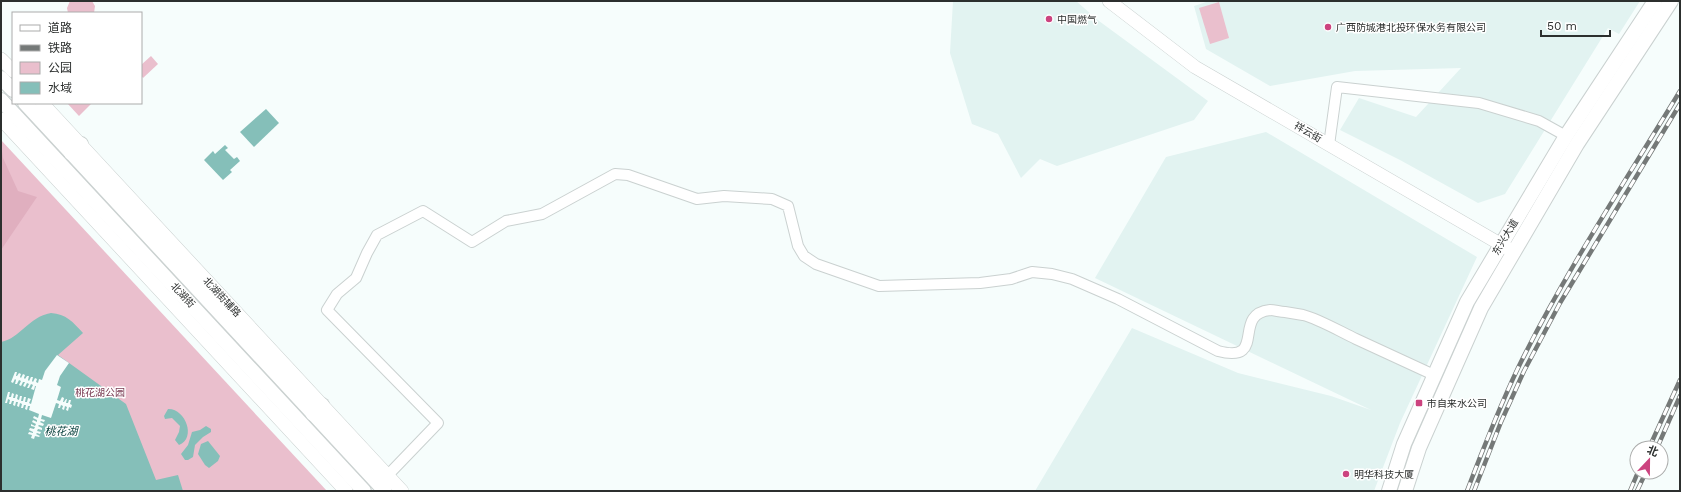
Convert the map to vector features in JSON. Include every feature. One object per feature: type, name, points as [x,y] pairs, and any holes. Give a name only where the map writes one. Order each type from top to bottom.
[{"type":"main road","name":"东兴大道","points":[[1389,491],[1404,444],[1467,302],[1566,136],[1654,1]]},
{"type":"main road","name":"东兴大道","points":[[1405,491],[1419,448],[1481,308],[1577,144],[1671,1]]},
{"type":"main road","points":[[1,78],[12,89]]},
{"type":"main road","name":"北湖街","points":[[1,100],[364,491]]},
{"type":"main road","name":"北湖街","points":[[26,104],[76,149],[318,409],[385,491]]},
{"type":"street","name":"祥云街","points":[[1109,1],[1195,67],[1514,252]]},
{"type":"street","points":[[1,58],[12,70]]},
{"type":"street","points":[[1329,145],[1337,87],[1479,103],[1539,121],[1566,136]]},
{"type":"street","points":[[43,104],[76,149]]},
{"type":"street","points":[[1,119],[346,491]]},
{"type":"street","points":[[388,475],[438,423],[327,310],[337,294],[356,278],[377,235],[423,211],[472,242],[506,221],[542,214],[615,174],[628,175],[697,198],[724,196],[772,199],[788,206],[798,246],[804,256],[816,264],[879,286],[980,283],[1011,279],[1032,272],[1052,274],[1072,279],[1118,299],[1218,351],[1238,354],[1244,350],[1247,346],[1247,336],[1251,323],[1259,313],[1271,310],[1304,315],[1434,375]]},
{"type":"street","points":[[318,409],[388,475],[402,491]]},
{"type":"shaded area","points":[[953,1],[1076,1],[1099,21],[1208,101],[1194,120],[1057,166],[1040,159],[1021,178],[998,134],[972,124],[950,53]]},
{"type":"shaded area","points":[[1209,1],[1640,1],[1619,34],[1608,28],[1505,194],[1478,203],[1400,160],[1340,130],[1359,98],[1416,117],[1461,68],[1355,71],[1270,86],[1206,49],[1194,6]]},
{"type":"shaded area","points":[[1266,132],[1477,257],[1400,423],[1374,491],[1035,491],[1132,328],[1238,373],[1331,396],[1371,410],[1095,278],[1166,157]]},
{"type":"shaded area","points":[[1,144],[3,158],[18,191],[37,197],[1,250]]},
{"type":"green space","points":[[70,1],[92,1],[95,6],[94,12],[68,12],[67,8]]},
{"type":"green space","points":[[1219,2],[1229,38],[1210,44],[1199,8]]},
{"type":"green space","points":[[151,56],[158,64],[143,78],[142,64]]},
{"type":"green space","points":[[68,104],[91,104],[79,116]]},
{"type":"green space","name":"桃花湖公园","points":[[1,140],[327,491],[1,491]]},
{"type":"water","points":[[266,109],[279,123],[254,147],[240,132]]},
{"type":"water","points":[[225,145],[228,148],[225,150],[234,159],[237,157],[240,161],[230,170],[232,172],[223,180],[204,160],[213,151],[215,154]]},
{"type":"water","name":"桃花湖","points":[[51,313],[65,317],[83,333],[58,355],[126,404],[156,480],[178,475],[183,491],[1,491],[1,342],[8,340],[36,319]]},
{"type":"water","points":[[168,409],[179,413],[187,424],[187,436],[179,445],[175,440],[180,426],[172,418],[165,419],[164,416]]},
{"type":"water","points":[[206,426],[211,429],[211,432],[195,445],[193,457],[185,460],[181,454],[188,445],[192,432],[200,430]]},
{"type":"water","points":[[208,441],[220,456],[218,461],[209,468],[205,465],[198,454],[201,444]]},
{"type":"pier","points":[[57,355],[69,363],[60,376],[57,385],[61,387],[57,400],[60,401],[62,397],[64,398],[63,402],[67,399],[66,403],[68,403],[69,400],[71,400],[70,404],[72,405],[71,408],[69,407],[68,411],[66,410],[67,407],[65,406],[64,410],[62,409],[63,406],[61,405],[60,408],[58,408],[59,404],[56,403],[51,418],[42,415],[41,419],[45,420],[44,422],[40,422],[44,424],[43,426],[38,426],[42,428],[42,430],[38,429],[37,431],[41,432],[40,434],[36,434],[40,436],[35,436],[34,439],[31,438],[32,435],[28,434],[29,432],[33,433],[29,430],[30,428],[34,429],[35,427],[31,426],[31,424],[35,426],[36,424],[32,422],[33,420],[37,422],[37,420],[33,418],[34,416],[38,418],[39,414],[29,410],[30,406],[28,406],[27,410],[25,409],[26,405],[21,408],[22,404],[20,403],[19,407],[17,406],[18,402],[16,402],[15,406],[13,405],[14,401],[9,404],[10,400],[8,399],[7,403],[5,403],[8,392],[10,392],[9,397],[11,397],[12,393],[14,394],[13,398],[15,398],[16,394],[18,395],[17,399],[19,400],[20,396],[22,396],[21,401],[23,401],[24,397],[26,397],[25,402],[27,402],[28,398],[31,399],[29,403],[31,404],[36,386],[34,390],[31,389],[33,385],[31,384],[29,388],[27,388],[29,384],[27,383],[25,387],[23,386],[25,382],[23,382],[21,386],[19,385],[21,381],[19,380],[17,384],[15,384],[15,379],[13,383],[11,382],[15,372],[17,372],[16,376],[19,373],[21,374],[21,378],[23,374],[25,375],[25,379],[29,376],[29,381],[31,377],[33,377],[32,381],[33,382],[35,378],[37,379],[36,382],[38,383],[39,379],[42,380],[45,371]]},
{"type":"railway","points":[[1467,491],[1504,398],[1536,332],[1575,262],[1680,91]]},
{"type":"railway","points":[[1474,491],[1501,422],[1524,371],[1560,303],[1680,104]]},
{"type":"railway","points":[[1653,440],[1680,380]]},
{"type":"railway","points":[[1661,440],[1680,396]]},
{"type":"railway","points":[[1630,491],[1635,480]]},
{"type":"railway","points":[[1637,491],[1642,480]]},
{"type":"place","name":"中国燃气","points":[[1049,19]]},
{"type":"place","name":"广西防城港北投环保水务有限公司","points":[[1328,27]]},
{"type":"place","name":"巿自来水公司","points":[[1419,403]]},
{"type":"place","name":"明华科技大厦","points":[[1346,474]]}]
